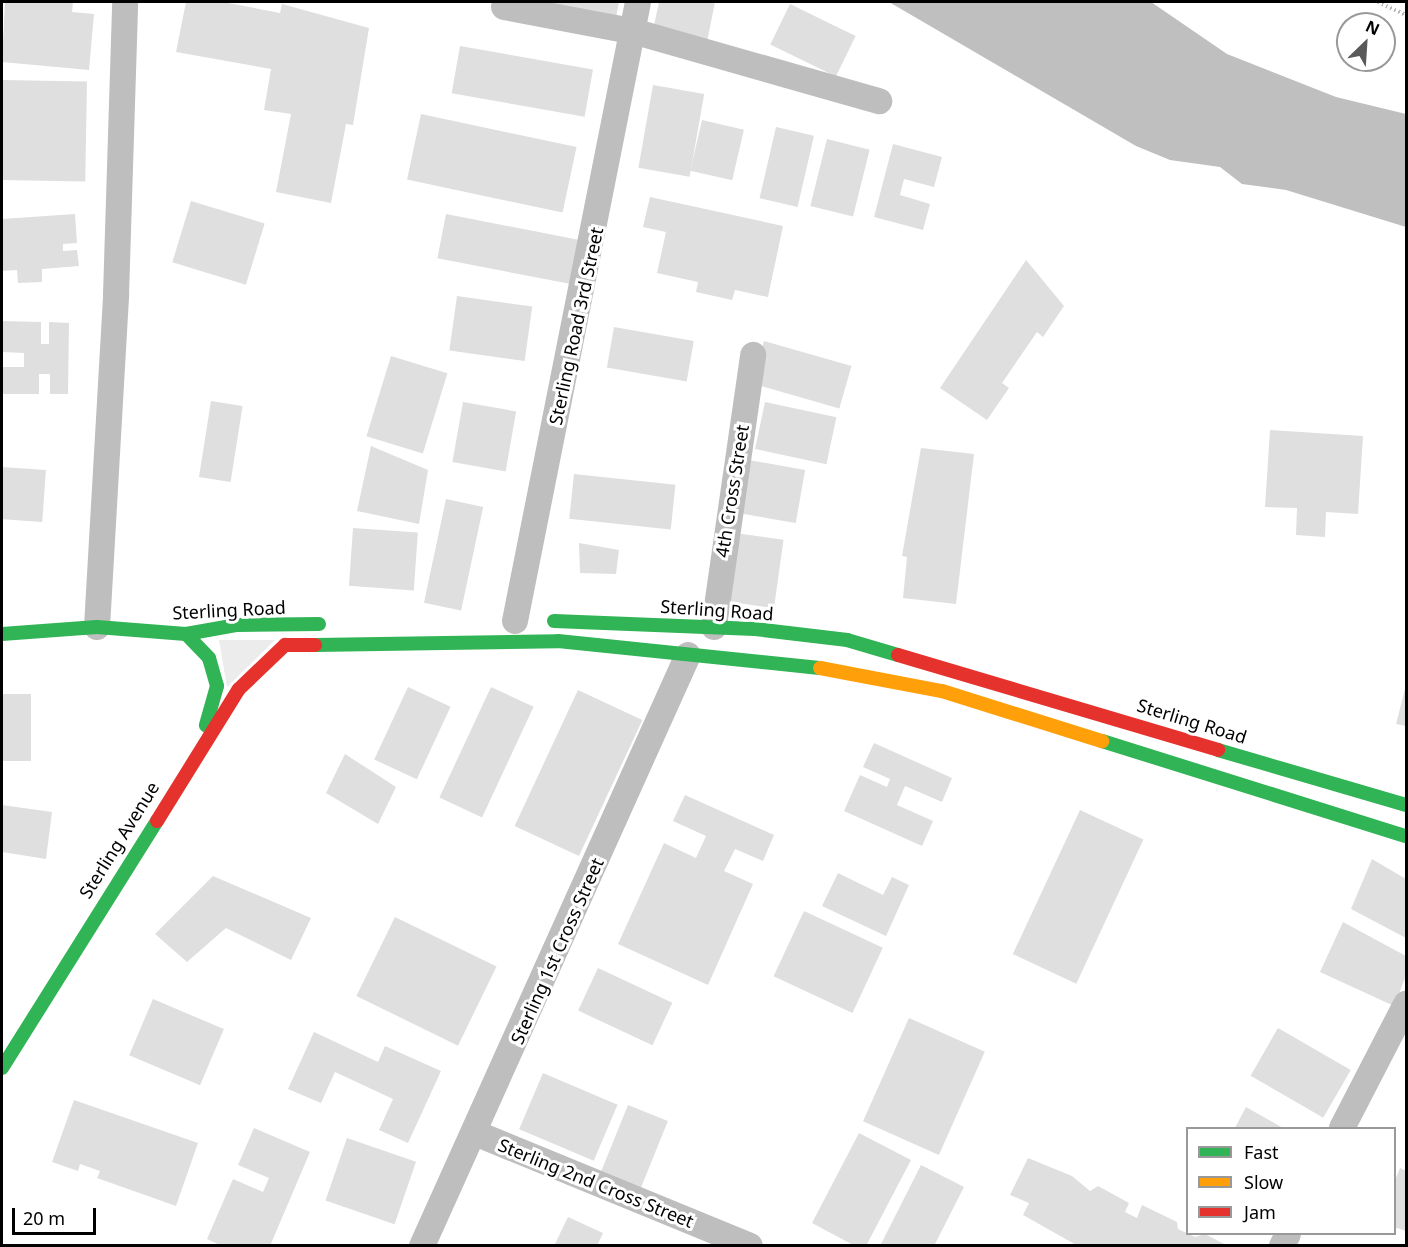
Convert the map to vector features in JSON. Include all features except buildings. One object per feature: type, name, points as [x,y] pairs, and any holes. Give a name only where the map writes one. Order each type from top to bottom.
[{"type":"main road","name":"Sterling Road","points":[[509,621],[714,627],[847,640],[1407,805]]},
{"type":"main road","name":"Sterling Road","points":[[2,634],[97,627],[186,634],[237,625],[339,624]]},
{"type":"main road","points":[[186,634],[209,658],[217,686],[200,750]]},
{"type":"main road","name":"Sterling Avenue","points":[[2,1068],[239,689],[285,645],[558,641],[688,655]]},
{"type":"main road","points":[[688,655],[820,668],[942,691],[1407,836]]},
{"type":"street","points":[[97,627],[116,295],[125,2]]},
{"type":"street","name":"Sterling Road 3rd Street","points":[[509,621],[636,32],[638,2]]},
{"type":"street","points":[[504,7],[636,32],[879,101]]},
{"type":"street","name":"4th Cross Street","points":[[714,627],[753,355]]},
{"type":"street","name":"Sterling 1st Cross Street","points":[[422,1245],[476,1133],[688,655]]},
{"type":"street","points":[[1343,1127],[1407,1004]]},
{"type":"street","name":"Sterling 2nd Cross Street","points":[[476,1133],[750,1245]]},
{"type":"path","points":[[1378,2],[1407,15]]},
{"type":"shaded area","points":[[889,2],[1151,2],[1227,54],[1336,97],[1406,114],[1406,227],[1286,190],[1242,184],[1220,167],[1170,160],[1136,146]]},
{"type":"shaded area","points":[[219,640],[275,640],[227,687]]},
{"type":"traffic: fast","points":[[554,621],[755,629],[847,640],[898,655]]},
{"type":"traffic: fast","points":[[2,634],[97,627],[186,634],[237,625],[319,624]]},
{"type":"traffic: fast","points":[[186,634],[209,658],[217,686],[206,725]]},
{"type":"traffic: fast","points":[[315,645],[558,641],[820,668]]},
{"type":"traffic: fast","points":[[1102,741],[1406,836]]},
{"type":"traffic: fast","points":[[1218,750],[1406,805]]},
{"type":"traffic: fast","points":[[2,1068],[157,821]]},
{"type":"traffic: slow","points":[[820,668],[942,691],[1102,741]]},
{"type":"traffic: jam","points":[[157,821],[239,689],[285,645],[315,645]]},
{"type":"traffic: jam","points":[[898,655],[1218,750]]}]
